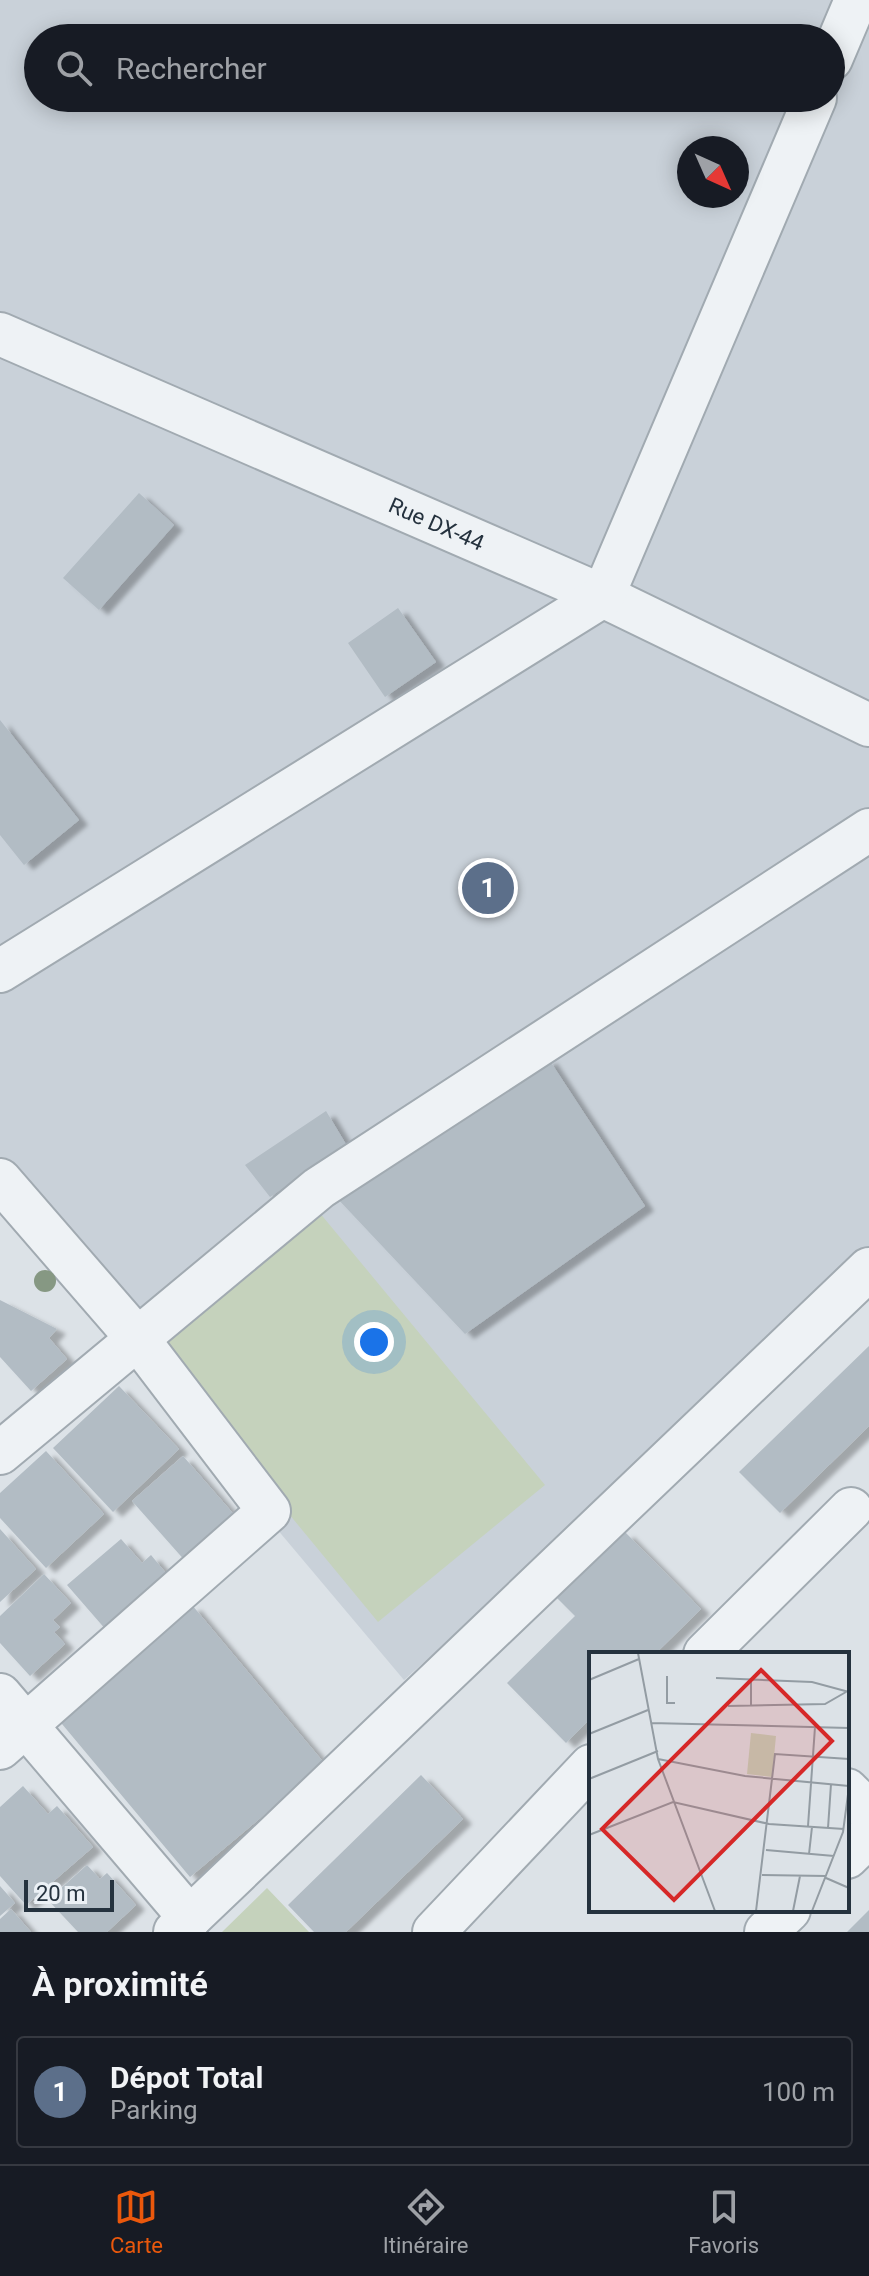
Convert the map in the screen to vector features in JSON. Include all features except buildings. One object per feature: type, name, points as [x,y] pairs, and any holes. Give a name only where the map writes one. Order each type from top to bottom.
[{"type":"street","points":[[845,26],[856,0]]},
{"type":"street","points":[[0,971],[603,596],[809,112]]},
{"type":"street","name":"Rue DX-44","points":[[0,334],[603,596],[869,725]]},
{"type":"street","points":[[0,1453],[319,1188],[869,830]]},
{"type":"street","points":[[0,1180],[137,1338],[269,1511],[9,1723],[183,1925],[869,1269]]},
{"type":"street","points":[[708,1652],[851,1509]]},
{"type":"street","points":[[434,1932],[589,1768]]},
{"type":"street","points":[[849,1792],[869,1812]]},
{"type":"street","points":[[849,1855],[869,1836]]},
{"type":"street","points":[[766,1932],[787,1912]]},
{"type":"shaded area","points":[[0,0],[869,0],[869,1267],[404,1680],[0,1200]]},
{"type":"green space","points":[[319,1212],[545,1485],[378,1622],[153,1349]]},
{"type":"green space","points":[[267,1888],[309,1932],[222,1932]]},
{"type":"place","name":"Dépot Total","points":[[488,888]]}]
